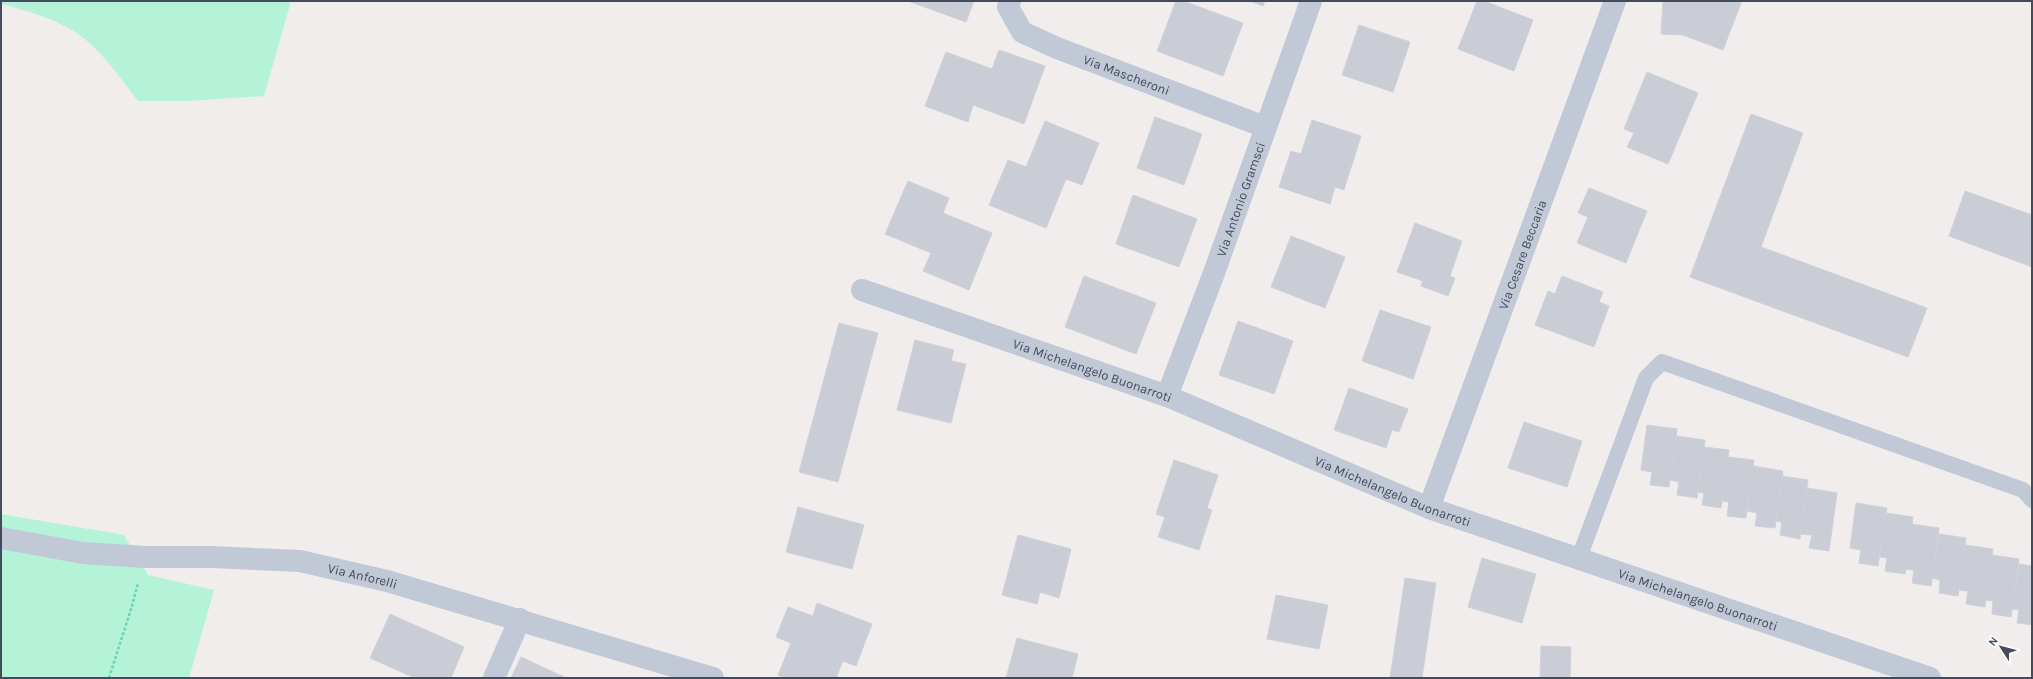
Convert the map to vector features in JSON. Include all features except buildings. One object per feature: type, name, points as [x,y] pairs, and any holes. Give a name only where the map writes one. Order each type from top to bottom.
[{"type":"street","name":"Via Mascheroni","points":[[1010,1],[1008,7],[1022,32],[1057,48],[1265,127]]},
{"type":"street","name":"Via Antonio Gramsci","points":[[1167,396],[1214,273],[1311,1]]},
{"type":"street","name":"Via Cesare Beccaria","points":[[1429,508],[1615,1]]},
{"type":"street","name":"Via Michelangelo Buonarroti","points":[[862,290],[1167,396],[1429,508],[1930,678]]},
{"type":"street","name":"Via Anforelli","points":[[1,538],[83,553],[144,557],[212,557],[300,561],[387,580],[713,678]]},
{"type":"street","points":[[494,678],[520,619]]},
{"type":"lane","points":[[1579,558],[1646,378],[1662,362],[2023,490],[2032,500]]},
{"type":"path","points":[[108,678],[132,606],[144,557]]},
{"type":"green space","points":[[1,1],[291,1],[264,96],[187,101],[138,101],[114,69],[86,40],[77,33],[57,22],[1,4]]},
{"type":"green space","points":[[1,514],[124,535],[148,575],[214,590],[189,678],[1,678]]}]
